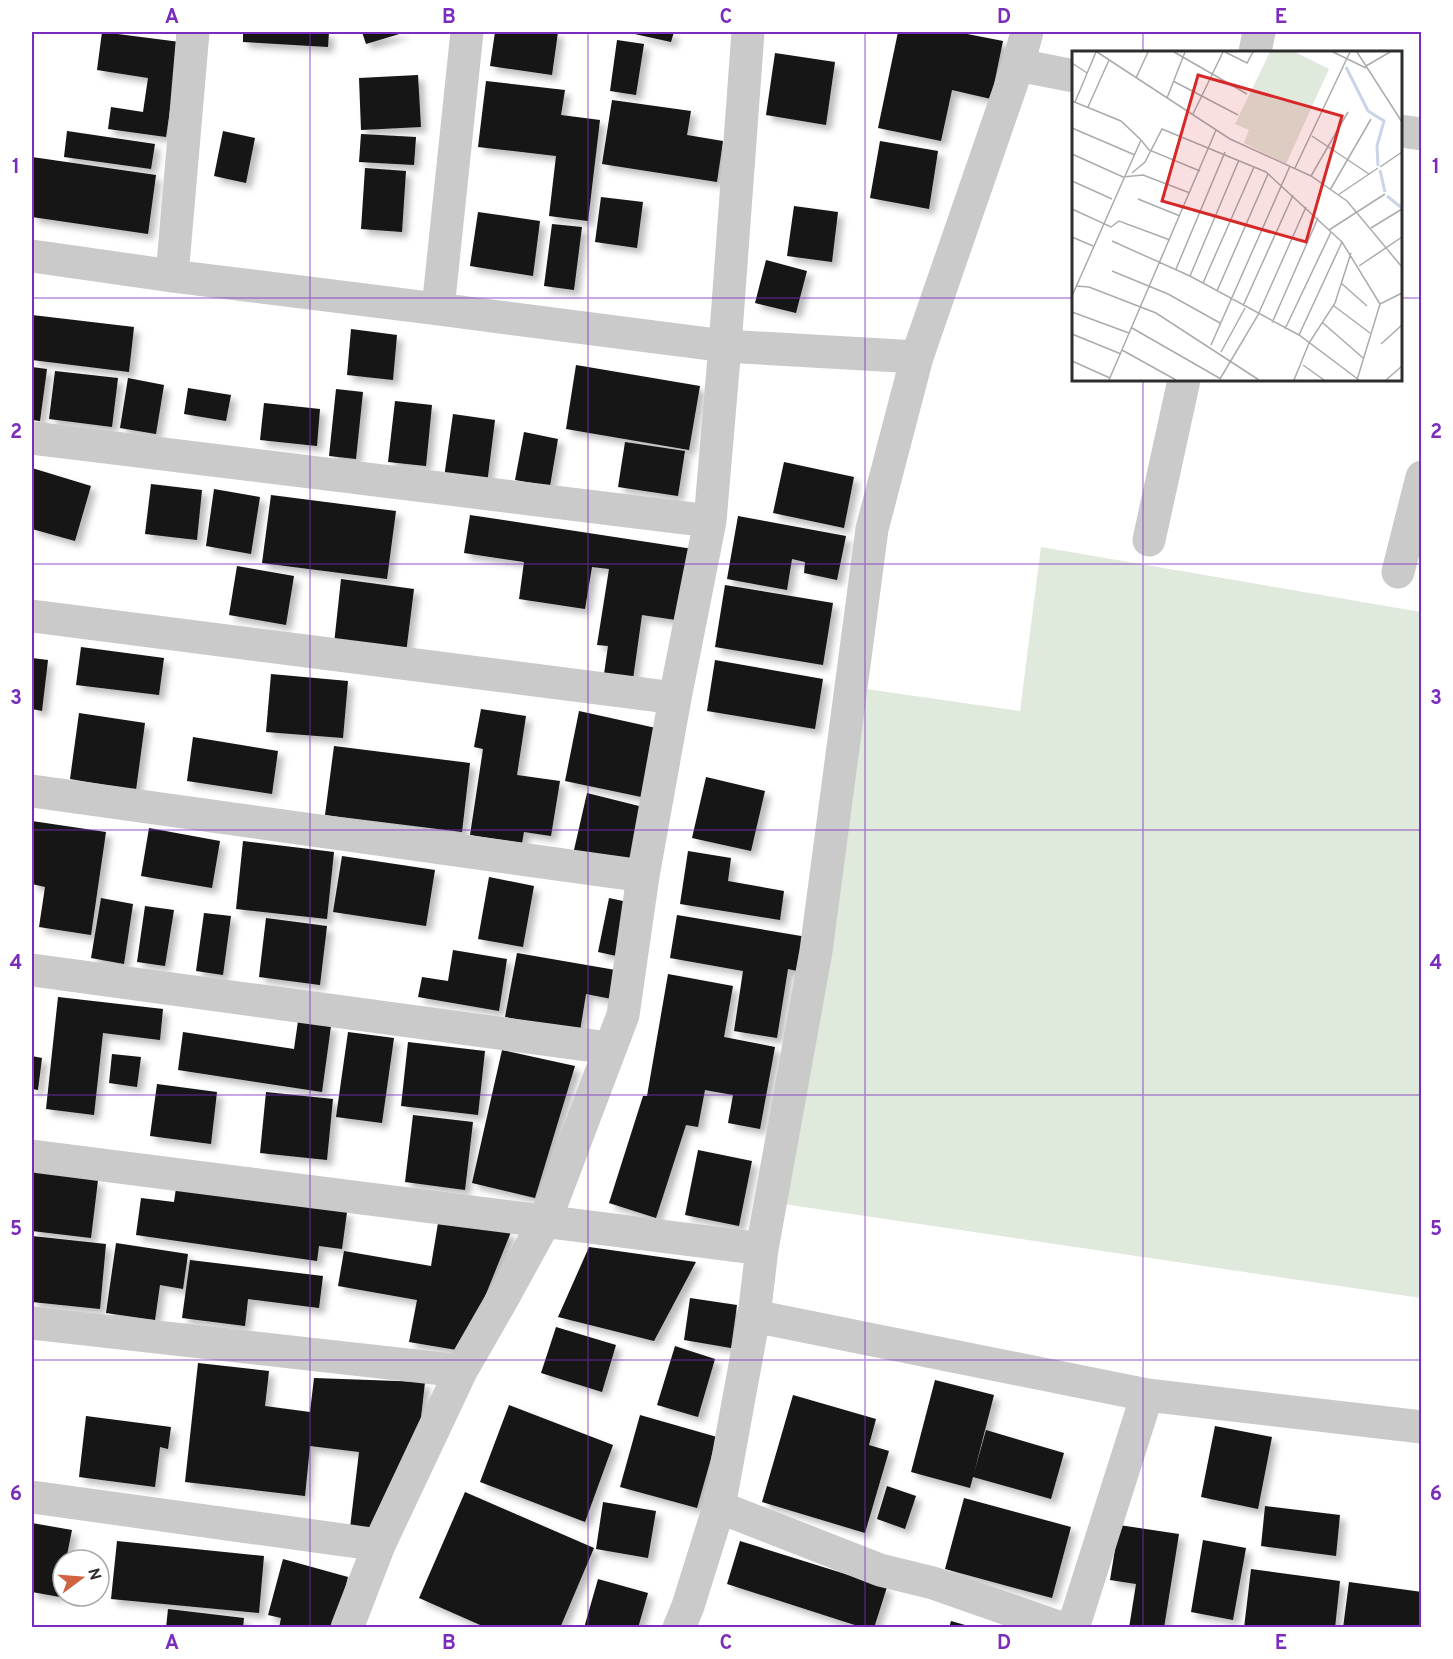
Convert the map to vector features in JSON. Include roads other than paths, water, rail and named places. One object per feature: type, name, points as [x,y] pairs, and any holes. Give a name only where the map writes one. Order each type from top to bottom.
[{"type":"street","points":[[172,276],[193,32]]},
{"type":"street","points":[[438,309],[467,32]]},
{"type":"street","points":[[347,1628],[380,1545],[460,1371],[545,1221],[623,1015],[643,876],[710,521],[748,32]]},
{"type":"street","points":[[679,1628],[719,1508],[754,1316],[762,1249],[816,951],[872,529],[917,357],[1018,65],[1027,32]]},
{"type":"street","points":[[1255,51],[1259,32]]},
{"type":"street","points":[[1018,65],[1072,76]]},
{"type":"street","points":[[1402,131],[1422,134]]},
{"type":"street","points":[[32,256],[172,276],[725,346],[917,357]]},
{"type":"street","points":[[1149,540],[1184,381]]},
{"type":"street","points":[[32,438],[710,521]]},
{"type":"street","points":[[1398,572],[1422,477]]},
{"type":"street","points":[[32,616],[675,698]]},
{"type":"street","points":[[32,791],[643,876]]},
{"type":"street","points":[[32,970],[609,1048]]},
{"type":"street","points":[[32,1155],[762,1249]]},
{"type":"street","points":[[754,1316],[1147,1395],[1422,1427]]},
{"type":"street","points":[[32,1323],[460,1371]]},
{"type":"street","points":[[1073,1628],[1147,1395]]},
{"type":"street","points":[[32,1497],[380,1545]]},
{"type":"street","points":[[719,1508],[880,1570],[933,1583],[1061,1628]]}]
